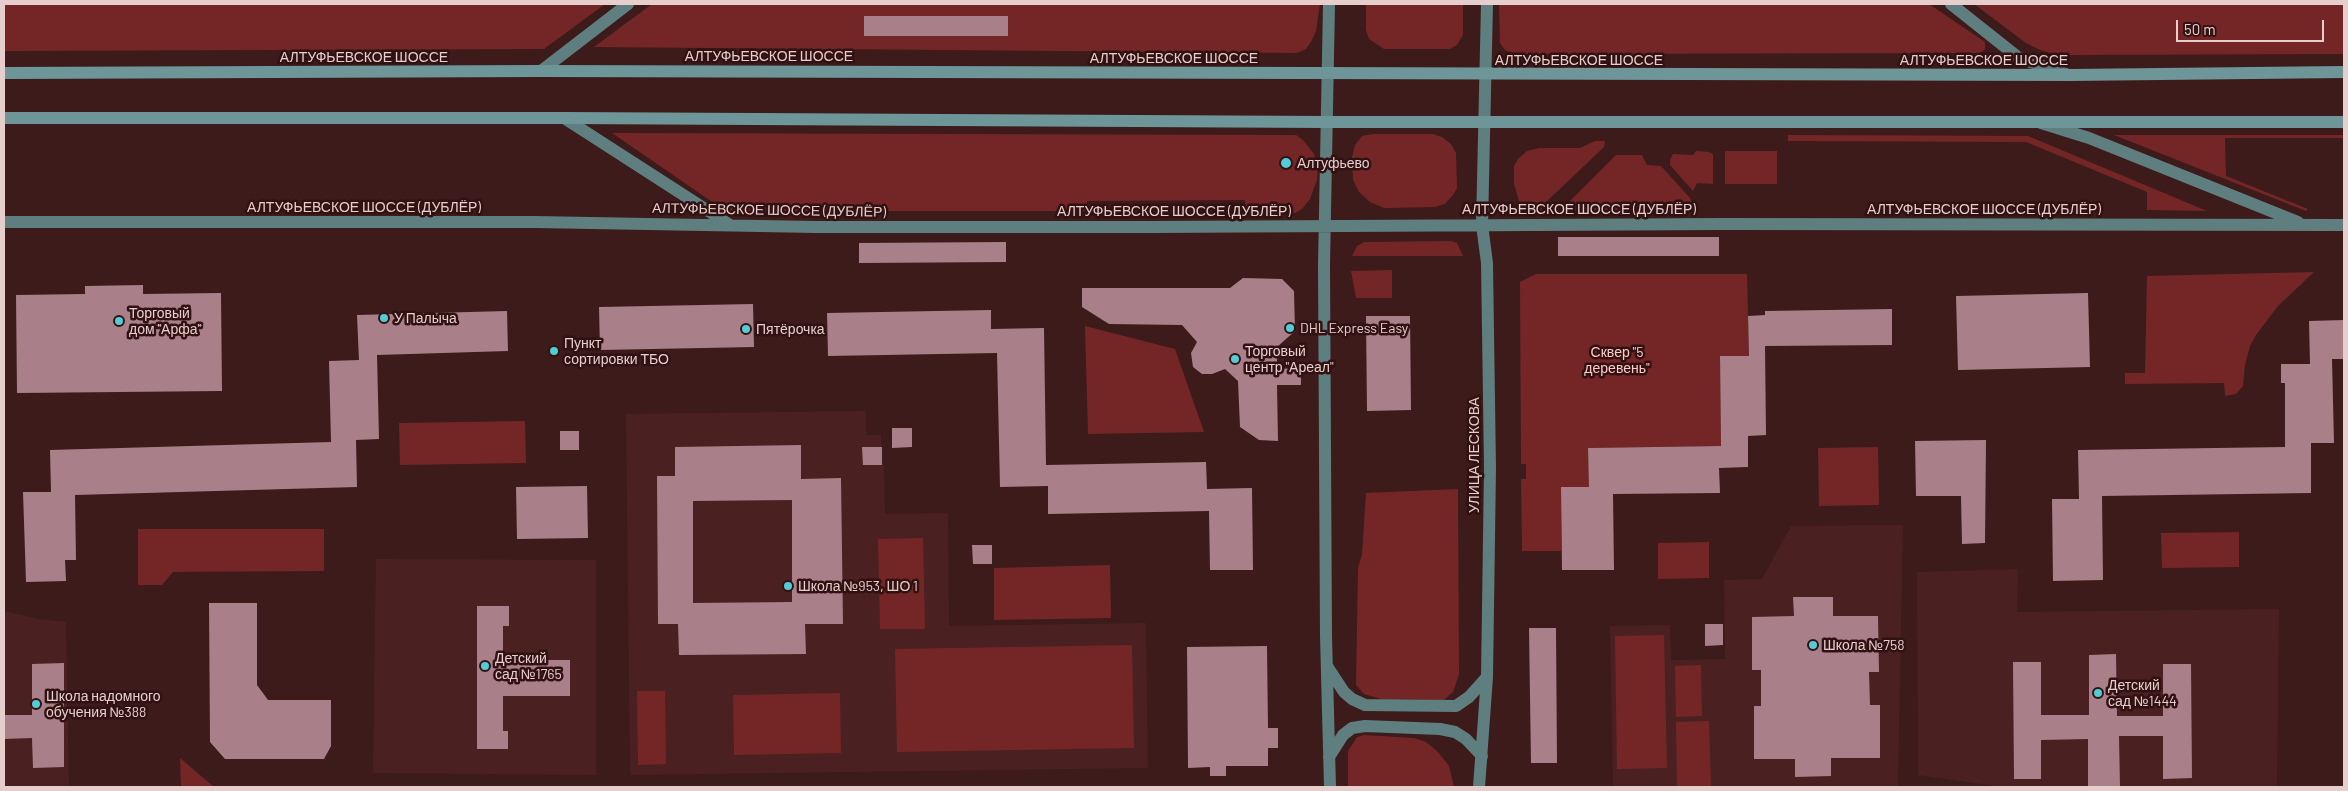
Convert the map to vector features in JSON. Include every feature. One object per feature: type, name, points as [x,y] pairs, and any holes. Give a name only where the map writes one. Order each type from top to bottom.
[{"type":"main road","points":[[541,71],[628,4]]},
{"type":"main road","points":[[1329,4],[1324,226],[1326,666],[1330,787]]},
{"type":"main road","name":"УЛИЦА ЛЕСКОВА","points":[[1479,787],[1487,678],[1490,468],[1487,263],[1482,224],[1487,4]]},
{"type":"main road","points":[[1951,4],[2019,58],[2069,75]]},
{"type":"main road","name":"АЛТУФЬЕВСКОЕ ШОССЕ","points":[[4,73],[541,71],[1484,75],[2069,75],[2344,72]]},
{"type":"main road","points":[[4,118],[564,118],[1327,122],[2344,122]]},
{"type":"main road","points":[[564,118],[731,225]]},
{"type":"main road","points":[[2042,123],[2089,138],[2306,225]]},
{"type":"main road","name":"АЛТУФЬЕВСКОЕ ШОССЕ (ДУБЛЁР)","points":[[4,222],[257,221],[731,225],[1324,226],[1482,224],[2344,225]]},
{"type":"main road","points":[[1326,666],[1344,692],[1352,699],[1365,705],[1456,706],[1487,678]]},
{"type":"main road","points":[[1329,757],[1342,734],[1352,728],[1365,726],[1440,728],[1455,732],[1466,739],[1482,756]]},
{"type":"shaded area","name":"Школа №953, ШО 1","points":[[866,411],[866,435],[881,435],[882,464],[884,464],[885,514],[948,513],[949,626],[1146,623],[1148,768],[630,775],[626,414]]},
{"type":"shaded area","name":"Школа №758","points":[[1903,525],[1898,787],[1613,787],[1610,626],[1670,625],[1671,660],[1725,659],[1724,580],[1762,579],[1791,526]]},
{"type":"shaded area","name":"Детский сад №1765","points":[[376,559],[596,560],[596,775],[373,773]]},
{"type":"shaded area","name":"Детский сад №1444","points":[[2018,569],[2017,612],[2279,609],[2277,787],[2002,787],[1918,775],[1917,572]]},
{"type":"shaded area","name":"Школа надомного обучения №388","points":[[4,611],[39,619],[66,622],[69,787],[4,787]]},
{"type":"green space","points":[[4,4],[605,4],[544,49],[4,51]]},
{"type":"green space","points":[[652,4],[1320,4],[1316,31],[1311,42],[1306,49],[1297,53],[594,47]]},
{"type":"green space","points":[[1366,4],[1463,4],[1463,35],[1457,45],[1450,49],[1384,49],[1369,39],[1366,30]]},
{"type":"green space","points":[[1499,4],[1929,4],[1985,42],[1985,49],[1980,53],[1515,54],[1505,50],[1500,43]]},
{"type":"green space","points":[[1974,4],[2344,4],[2344,54],[2059,55],[2040,50],[2026,43]]},
{"type":"green space","points":[[612,133],[1296,135],[1303,140],[1314,154],[1318,165],[1317,180],[1310,199],[1302,209],[1295,213],[1246,213],[1245,200],[1087,201],[1087,211],[736,211],[721,208]]},
{"type":"green space","points":[[1373,134],[1433,134],[1442,137],[1451,144],[1456,153],[1457,188],[1453,195],[1445,204],[1435,207],[1384,208],[1370,202],[1359,192],[1353,180],[1352,157],[1355,145],[1362,136]]},
{"type":"green space","points":[[1788,135],[2028,136],[2207,211],[2147,210],[2147,192],[2026,142],[1788,141]]},
{"type":"green space","points":[[2114,135],[2344,135],[2344,138],[2225,138],[2226,176],[2308,209],[2306,211]]},
{"type":"green space","points":[[1595,141],[1605,141],[1604,147],[1544,204],[1540,212],[1531,212],[1525,208],[1519,201],[1514,184],[1514,166],[1518,159],[1527,151],[1539,148],[1580,148]]},
{"type":"green space","points":[[1696,151],[1713,154],[1713,184],[1697,183],[1693,191],[1670,165],[1670,160],[1673,154],[1693,155]]},
{"type":"green space","points":[[1725,151],[1777,151],[1777,184],[1725,184]]},
{"type":"green space","points":[[1616,155],[1642,155],[1647,165],[1661,166],[1690,198],[1692,203],[1689,212],[1558,213]]},
{"type":"green space","points":[[1451,241],[1457,243],[1463,256],[1352,256],[1357,246],[1364,242]]},
{"type":"green space","points":[[1392,270],[1392,298],[1356,298],[1351,271]]},
{"type":"green space","points":[[2314,272],[2278,306],[2256,335],[2250,346],[2245,365],[2243,386],[2236,394],[2225,396],[2224,383],[2125,384],[2125,373],[2145,373],[2147,276]]},
{"type":"green space","name":"Сквер \"5 деревень\"","points":[[1536,274],[1747,274],[1749,356],[1720,356],[1721,446],[1588,448],[1589,467],[1594,487],[1561,487],[1561,551],[1522,551],[1521,479],[1526,479],[1526,464],[1521,464],[1520,282]]},
{"type":"green space","points":[[1085,326],[1175,349],[1204,432],[1088,434]]},
{"type":"green space","points":[[525,421],[526,463],[400,465],[399,423]]},
{"type":"green space","points":[[1878,447],[1879,505],[1819,506],[1818,448]]},
{"type":"green space","points":[[1458,489],[1459,674],[1453,692],[1444,700],[1381,699],[1364,694],[1356,685],[1358,568],[1362,554],[1366,493]]},
{"type":"green space","points":[[138,529],[324,529],[324,571],[173,572],[162,585],[138,585]]},
{"type":"green space","points":[[2239,532],[2239,567],[2162,568],[2161,533]]},
{"type":"green space","points":[[923,538],[925,629],[880,629],[878,539]]},
{"type":"green space","points":[[1709,542],[1709,578],[1658,579],[1658,543]]},
{"type":"green space","points":[[1110,565],[1111,618],[994,620],[994,568]]},
{"type":"green space","points":[[1664,635],[1667,768],[1617,769],[1615,636]]},
{"type":"green space","points":[[1132,645],[1134,748],[897,752],[895,649]]},
{"type":"green space","points":[[1701,665],[1702,716],[1676,717],[1675,666]]},
{"type":"green space","points":[[637,691],[665,691],[666,764],[638,765]]},
{"type":"green space","points":[[840,693],[841,753],[734,755],[733,695]]},
{"type":"green space","points":[[1709,721],[1711,787],[1677,787],[1676,722]]},
{"type":"green space","points":[[1364,735],[1414,738],[1426,742],[1438,752],[1449,766],[1454,787],[1348,787],[1348,751],[1357,737]]},
{"type":"green space","points":[[180,758],[214,787],[181,787]]},
{"type":"green space","points":[[983,786],[983,787],[815,787]]},
{"type":"building","points":[[864,16],[1008,16],[1008,36],[864,36]]},
{"type":"building","points":[[1558,237],[1719,237],[1719,256],[1558,256]]},
{"type":"building","points":[[1006,242],[1006,262],[859,263],[859,243]]},
{"type":"building","name":"Торговый центр \"Ареал\"","points":[[1243,278],[1282,279],[1294,291],[1295,331],[1277,347],[1277,369],[1301,368],[1301,385],[1277,385],[1278,441],[1259,440],[1240,427],[1238,381],[1225,369],[1212,374],[1202,374],[1193,367],[1191,353],[1197,342],[1182,325],[1109,324],[1082,307],[1082,288],[1230,288]]},
{"type":"building","name":"Торговый дом \"Арфа\"","points":[[143,285],[143,294],[221,293],[222,391],[17,393],[16,295],[85,294],[85,286]]},
{"type":"building","points":[[2088,293],[2090,367],[1958,370],[1956,296]]},
{"type":"building","points":[[753,304],[754,347],[600,350],[599,307]]},
{"type":"building","points":[[1892,309],[1892,345],[1765,346],[1766,435],[1748,436],[1748,467],[1719,468],[1720,493],[1613,494],[1614,570],[1562,570],[1561,487],[1589,487],[1588,448],[1721,446],[1720,356],[1749,356],[1748,316],[1765,315],[1765,311]]},
{"type":"building","points":[[991,310],[991,329],[1044,328],[1046,465],[1206,462],[1207,489],[1252,488],[1253,570],[1210,570],[1209,511],[1048,514],[1048,486],[1000,487],[997,353],[828,356],[827,313]]},
{"type":"building","points":[[507,311],[508,351],[377,355],[379,439],[356,440],[357,487],[75,495],[76,560],[65,560],[66,581],[26,582],[23,492],[51,492],[50,450],[331,442],[329,361],[359,360],[357,315]]},
{"type":"building","points":[[1366,316],[1410,316],[1411,410],[1367,411]]},
{"type":"building","points":[[2344,320],[2344,359],[2332,359],[2334,443],[2311,443],[2311,493],[2102,496],[2103,580],[2053,581],[2052,499],[2079,499],[2078,450],[2285,447],[2285,383],[2281,383],[2281,364],[2310,364],[2309,321]]},
{"type":"building","points":[[892,428],[912,428],[912,447],[892,448]]},
{"type":"building","points":[[560,431],[579,431],[579,450],[560,450]]},
{"type":"building","points":[[1986,440],[1985,543],[1962,544],[1961,496],[1916,496],[1915,441]]},
{"type":"building","points":[[801,445],[801,479],[841,478],[843,624],[805,624],[806,654],[679,655],[678,624],[658,624],[657,476],[675,476],[675,447]],"holes":[[[792,500],[792,602],[693,603],[693,501]]]},
{"type":"building","points":[[862,447],[882,447],[882,465],[863,465]]},
{"type":"building","points":[[587,486],[588,538],[517,539],[516,487]]},
{"type":"building","points":[[972,545],[992,545],[992,564],[973,564]]},
{"type":"building","points":[[1793,597],[1833,597],[1833,616],[1878,616],[1879,672],[1869,672],[1870,705],[1880,705],[1880,758],[1831,758],[1831,776],[1795,777],[1795,759],[1754,759],[1754,706],[1761,706],[1761,670],[1752,670],[1752,617],[1794,616]]},
{"type":"building","points":[[209,603],[257,603],[257,685],[268,700],[331,700],[331,746],[324,759],[225,759],[210,742]]},
{"type":"building","points":[[477,606],[509,606],[509,626],[503,626],[503,660],[570,660],[570,696],[503,696],[503,731],[508,731],[508,749],[477,749]]},
{"type":"building","points":[[1705,624],[1723,624],[1723,645],[1705,646]]},
{"type":"building","points":[[1529,628],[1556,628],[1557,763],[1531,763]]},
{"type":"building","points":[[1267,646],[1268,728],[1278,728],[1278,748],[1268,748],[1268,766],[1226,766],[1226,776],[1210,776],[1210,767],[1188,768],[1187,647]]},
{"type":"building","points":[[2116,654],[2117,716],[2163,716],[2163,664],[2191,664],[2192,778],[2163,779],[2163,736],[2119,736],[2120,787],[2088,787],[2088,739],[2041,740],[2041,779],[2014,779],[2013,662],[2041,662],[2041,715],[2089,715],[2089,655]]},
{"type":"building","points":[[64,663],[64,767],[33,768],[32,738],[4,739],[4,715],[32,715],[32,664]]},
{"type":"place","name":"Алтуфьево","points":[[1286,163]]},
{"type":"place","name":"У Палыча","points":[[384,318]]},
{"type":"place","name":"Торговый дом \"Арфа\"","points":[[119,321]]},
{"type":"place","name":"DHL Express Easy","points":[[1290,328]]},
{"type":"place","name":"Пятёрочка","points":[[746,329]]},
{"type":"place","name":"Пункт сортировки ТБО","points":[[554,351]]},
{"type":"place","name":"Торговый центр \"Ареал\"","points":[[1235,359]]},
{"type":"place","name":"Школа №953, ШО 1","points":[[788,586]]},
{"type":"place","name":"Школа №758","points":[[1813,645]]},
{"type":"place","name":"Детский сад №1765","points":[[485,666]]},
{"type":"place","name":"Детский сад №1444","points":[[2098,693]]},
{"type":"place","name":"Школа надомного обучения №388","points":[[36,704]]}]
